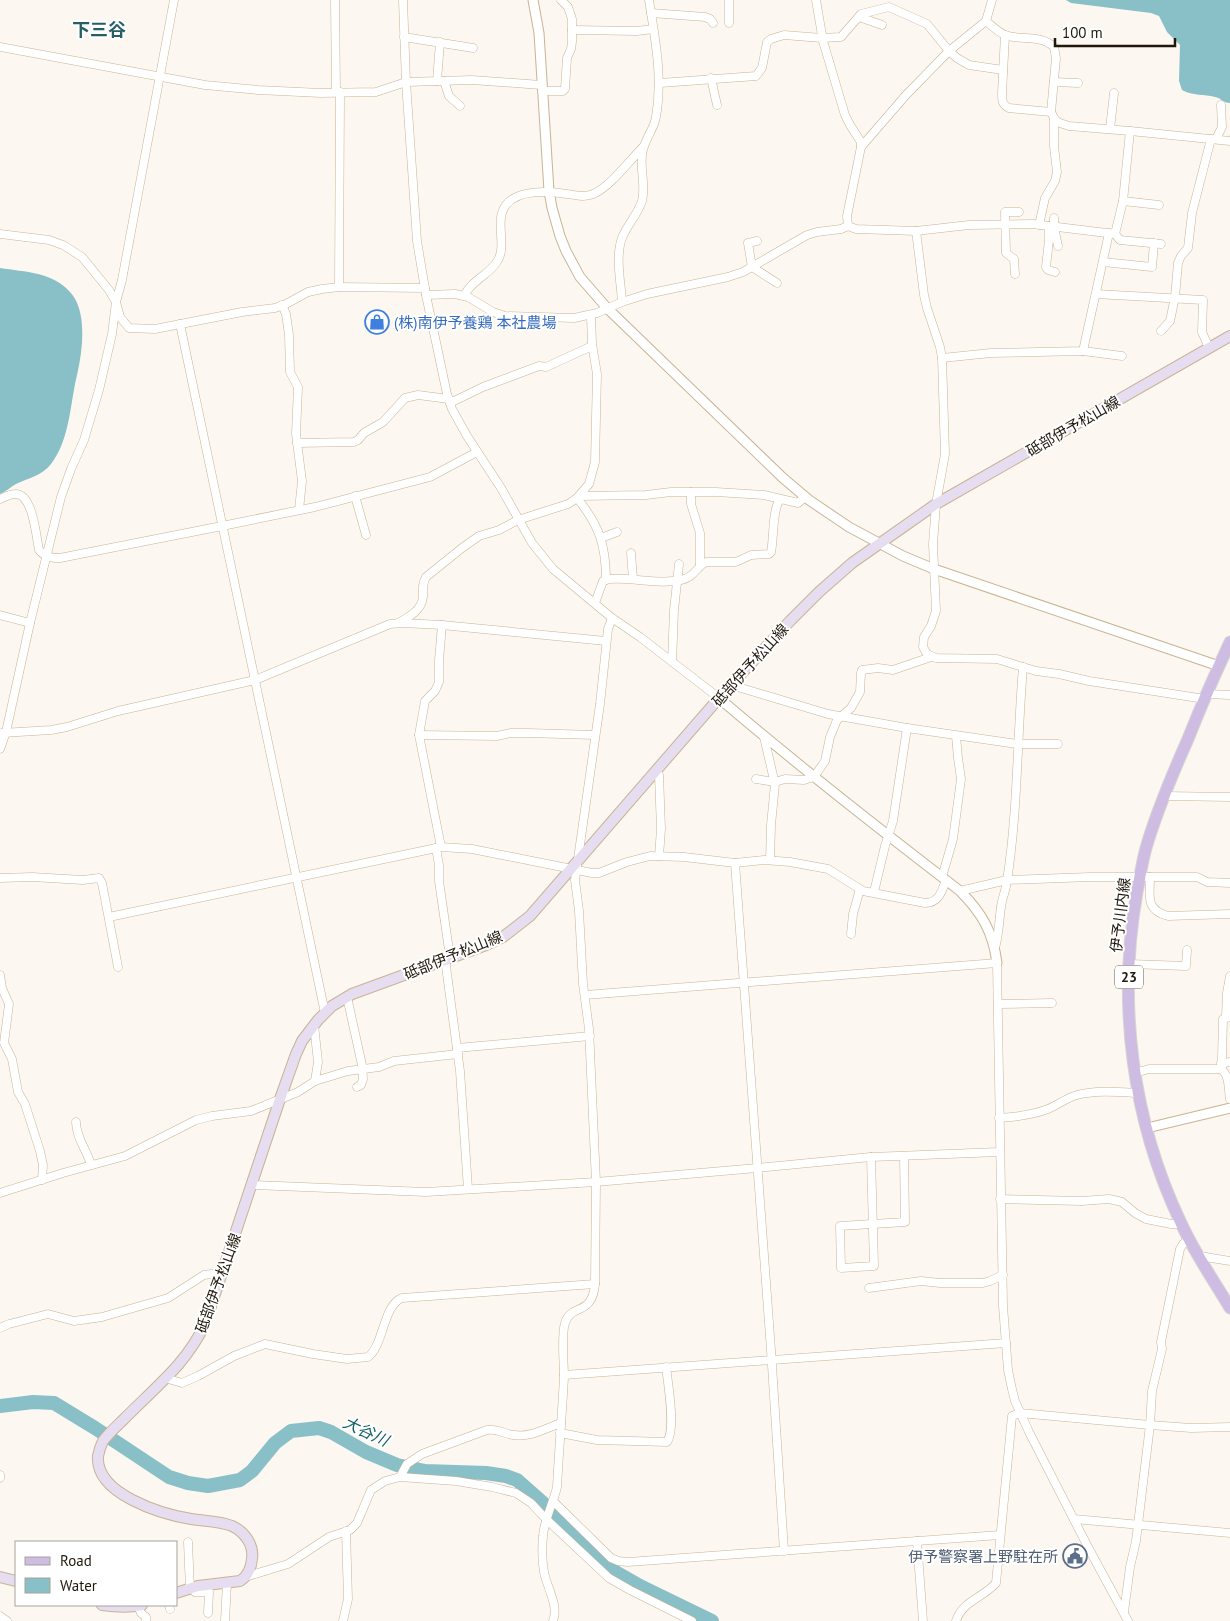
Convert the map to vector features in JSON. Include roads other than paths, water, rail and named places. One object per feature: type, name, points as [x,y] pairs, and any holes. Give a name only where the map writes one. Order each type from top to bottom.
[{"type":"main road","name":"砥部伊予松山線","points":[[245,1577],[252,1562],[252,1547],[245,1535],[239,1530],[225,1524],[190,1519],[155,1510],[131,1499],[113,1488],[100,1471],[98,1456],[103,1442],[165,1378],[191,1349],[200,1334],[210,1312],[296,1054],[302,1041],[314,1025],[325,1013],[347,997],[486,945],[503,937],[530,916],[576,867],[719,698],[790,620],[852,563],[936,504],[1230,336]]},
{"type":"main road","name":"伊予川内線","points":[[1230,642],[1164,796],[1146,850],[1145,877],[1132,920],[1128,1004],[1129,1030],[1135,1073],[1146,1128],[1163,1181],[1181,1224],[1230,1308]]},
{"type":"main road","points":[[0,1577],[15,1581]]},
{"type":"main road","points":[[178,1592],[208,1584],[240,1581],[245,1577]]},
{"type":"main road","points":[[109,1606],[122,1608],[134,1606]]},
{"type":"street","points":[[0,749],[3,733],[9,719],[61,497],[84,440],[99,390],[112,334],[116,302],[122,280],[174,0]]},
{"type":"street","points":[[335,0],[338,92],[339,287]]},
{"type":"street","points":[[403,0],[406,82],[417,241],[425,292],[449,401],[460,424],[501,488],[532,543],[553,569],[612,618],[640,637],[719,698],[764,737],[960,891],[987,925],[995,948],[997,963],[1003,1306],[1012,1389],[1020,1413],[1128,1621]]},
{"type":"street","points":[[533,0],[538,33],[549,192],[556,224],[566,251],[580,277],[608,308],[770,466],[806,497],[849,527],[903,556],[934,569],[1219,666]]},
{"type":"street","points":[[0,47],[205,85],[249,89],[320,93],[376,92],[406,82],[472,80],[562,91],[565,89],[567,58],[571,49],[572,30],[570,12],[561,0]]},
{"type":"street","points":[[464,296],[468,288],[498,260],[501,250],[502,213],[506,204],[515,197],[535,193],[592,195],[606,185],[643,147],[655,123],[660,83],[654,29],[648,0]]},
{"type":"street","points":[[729,0],[729,23]]},
{"type":"street","points":[[816,0],[822,38],[845,115],[861,142],[847,216],[848,226]]},
{"type":"street","points":[[861,147],[906,95],[949,51],[986,21],[992,0]]},
{"type":"street","points":[[660,83],[756,76],[762,68],[767,42],[771,39],[789,35],[822,38],[840,37],[864,12],[892,8],[927,24],[949,51],[969,65],[1003,70]]},
{"type":"street","points":[[651,13],[705,17],[713,23]]},
{"type":"street","points":[[859,17],[882,25]]},
{"type":"street","points":[[986,21],[1006,35],[1045,40],[1054,47],[1056,53],[1052,115],[1057,172],[1055,181],[1045,198],[1039,225]]},
{"type":"street","points":[[572,30],[637,31],[654,29]]},
{"type":"street","points":[[1006,35],[1002,93],[1002,102],[1005,106],[1052,115],[1057,122],[1069,126],[1230,141]]},
{"type":"street","points":[[404,37],[473,48]]},
{"type":"street","points":[[440,42],[440,81],[448,96],[460,106]]},
{"type":"street","points":[[711,78],[717,105]]},
{"type":"street","points":[[1054,82],[1078,83]]},
{"type":"street","points":[[1110,129],[1114,93]]},
{"type":"street","points":[[1161,331],[1170,321],[1175,297],[1178,263],[1188,248],[1192,213],[1214,139],[1222,127],[1221,105]]},
{"type":"street","points":[[1083,351],[1103,262],[1123,201],[1130,131]]},
{"type":"street","points":[[622,302],[620,246],[642,200],[643,147]]},
{"type":"street","points":[[1123,201],[1159,205]]},
{"type":"street","points":[[1015,274],[1014,259],[1006,253],[1005,212],[1019,212]]},
{"type":"street","points":[[1054,218],[1051,226],[1046,267],[1048,270],[1056,272]]},
{"type":"street","points":[[0,234],[49,240],[63,245],[82,257],[109,290],[116,302],[120,317],[129,328],[155,329],[275,308],[308,292],[339,287],[454,294],[464,296],[493,312],[506,316],[574,318],[591,315],[647,294],[728,277],[752,267],[807,235],[848,226],[856,229],[916,230],[969,225],[1039,225],[1112,234],[1120,240],[1157,244],[1152,267],[1103,262]]},
{"type":"street","points":[[1051,226],[1058,246]]},
{"type":"street","points":[[916,230],[924,294],[942,358],[945,454],[936,504],[933,559],[936,611],[931,626],[924,637],[923,647],[924,651],[931,657]]},
{"type":"street","points":[[757,241],[748,243],[752,267],[776,283]]},
{"type":"street","points":[[1096,294],[1203,300],[1202,332],[1209,348]]},
{"type":"street","points":[[282,306],[286,314],[289,335],[290,372],[298,387],[297,443],[302,481],[299,510]]},
{"type":"street","points":[[3,733],[67,727],[118,711],[255,680],[360,636],[396,624],[416,611],[421,605],[423,582],[426,577],[469,542],[518,520],[568,504],[578,497],[592,478],[595,462],[597,374],[592,346],[591,315]]},
{"type":"street","points":[[180,324],[325,1013]]},
{"type":"street","points":[[297,443],[354,442],[364,433],[383,422],[405,398],[418,395],[449,401],[539,366],[546,367],[592,346]]},
{"type":"street","points":[[942,358],[991,352],[1083,351],[1122,356]]},
{"type":"street","points":[[0,499],[16,494],[25,496],[30,504],[39,550],[47,557],[60,558],[299,510],[430,477],[477,452]]},
{"type":"street","points":[[578,497],[646,495],[670,492],[742,493],[764,495],[798,504],[806,497]]},
{"type":"street","points":[[691,492],[691,504],[700,534],[700,566]]},
{"type":"street","points":[[354,496],[366,534]]},
{"type":"street","points":[[578,497],[601,538],[605,555],[606,580]]},
{"type":"street","points":[[595,603],[598,591],[603,581],[606,580],[617,578],[677,581],[689,578],[706,562],[736,562],[751,555],[769,554],[771,552],[776,510],[780,499]]},
{"type":"street","points":[[601,538],[616,532]]},
{"type":"street","points":[[631,553],[633,579]]},
{"type":"street","points":[[672,662],[674,610],[679,564]]},
{"type":"street","points":[[0,615],[30,623]]},
{"type":"street","points":[[553,1621],[556,1613],[544,1571],[543,1536],[546,1519],[554,1502],[557,1487],[564,1375],[564,1325],[567,1317],[592,1302],[595,1284],[596,1182],[590,1036],[580,945],[576,867],[606,641],[612,618]]},
{"type":"street","points":[[396,624],[442,626],[606,641]]},
{"type":"street","points":[[442,626],[439,682],[425,701],[419,735],[439,848],[439,881],[457,1051],[468,1189]]},
{"type":"street","points":[[756,779],[775,782],[785,779],[804,780],[814,777],[825,761],[830,737],[837,720],[851,708],[860,692],[860,673],[862,670],[878,668],[893,670],[931,657],[991,658],[1089,681],[1206,696],[1230,695]]},
{"type":"street","points":[[995,948],[998,938],[1000,910],[1007,880],[1016,799],[1017,744],[1023,667]]},
{"type":"street","points":[[731,685],[783,702],[840,716],[956,736],[1017,744],[1058,744]]},
{"type":"street","points":[[0,720],[9,719]]},
{"type":"street","points":[[874,892],[893,821],[907,728]]},
{"type":"street","points":[[419,735],[498,736],[511,733],[528,733],[595,735]]},
{"type":"street","points":[[109,917],[439,848],[472,849],[576,867],[592,873],[599,873],[642,858],[659,856],[736,863],[770,860],[790,862],[828,869],[860,889],[930,903],[939,896],[953,839],[961,779],[956,736]]},
{"type":"street","points":[[764,737],[775,782],[770,860]]},
{"type":"street","points":[[656,772],[659,775],[661,829],[659,856]]},
{"type":"street","points":[[1164,796],[1230,797]]},
{"type":"street","points":[[736,863],[784,1550]]},
{"type":"street","points":[[0,878],[32,877],[83,880],[98,878],[102,883],[118,967]]},
{"type":"street","points":[[1145,877],[1151,905],[1155,912],[1168,916],[1230,914]]},
{"type":"street","points":[[960,891],[1007,880],[1197,877],[1207,882],[1230,883]]},
{"type":"street","points":[[851,934],[853,914],[860,889]]},
{"type":"street","points":[[1129,964],[1186,966],[1187,950]]},
{"type":"street","points":[[585,995],[997,963]]},
{"type":"street","points":[[0,975],[2,988],[9,1004],[4,1043],[12,1059],[18,1092],[25,1104],[40,1151],[43,1165],[42,1180]]},
{"type":"street","points":[[1220,1069],[1222,1058],[1222,1024],[1223,1019],[1228,1017],[1227,993],[1230,976]]},
{"type":"street","points":[[347,997],[362,1065],[363,1082],[357,1087]]},
{"type":"street","points":[[998,1004],[1052,1003]]},
{"type":"street","points":[[314,1025],[318,1062],[315,1081]]},
{"type":"street","points":[[0,1193],[125,1156],[196,1120],[250,1111],[298,1092],[315,1081],[348,1072],[379,1067],[394,1061],[457,1051],[590,1036]]},
{"type":"street","points":[[1220,1069],[1224,1063],[1230,1062]]},
{"type":"street","points":[[1135,1073],[1149,1068],[1220,1069],[1224,1071],[1230,1081],[1230,1099]]},
{"type":"street","points":[[999,1118],[1036,1113],[1078,1095],[1095,1092],[1139,1093]]},
{"type":"street","points":[[1146,1128],[1230,1108]]},
{"type":"street","points":[[76,1122],[76,1130],[88,1154],[90,1166]]},
{"type":"street","points":[[252,1185],[426,1192],[596,1182],[871,1157],[999,1152]]},
{"type":"street","points":[[871,1157],[873,1224],[874,1266],[841,1268],[840,1226],[873,1224],[905,1222],[904,1156]]},
{"type":"street","points":[[1000,1199],[1074,1201],[1109,1199],[1122,1202],[1146,1219],[1170,1224],[1181,1224]]},
{"type":"street","points":[[1124,1612],[1130,1567],[1136,1541],[1154,1381],[1162,1349],[1161,1342],[1180,1249],[1189,1239]]},
{"type":"street","points":[[1200,1256],[1230,1261]]},
{"type":"street","points":[[0,1328],[48,1314],[74,1321],[102,1317],[168,1298],[204,1275],[222,1276]]},
{"type":"street","points":[[869,1288],[921,1280],[940,1283],[983,1283],[1002,1275]]},
{"type":"street","points":[[165,1378],[182,1383],[234,1356],[265,1344],[347,1359],[368,1357],[374,1349],[394,1303],[402,1298],[595,1284]]},
{"type":"street","points":[[564,1375],[1006,1343]]},
{"type":"street","points":[[560,1433],[597,1440],[667,1442],[670,1438],[671,1415],[666,1367]]},
{"type":"street","points":[[956,1621],[961,1610],[966,1605],[996,1583],[1012,1416],[1020,1413],[1191,1428],[1230,1427]]},
{"type":"street","points":[[245,1577],[288,1564],[329,1537],[354,1527],[371,1490],[403,1471],[422,1454],[487,1430],[494,1429],[515,1436],[522,1436],[561,1424]]},
{"type":"street","points":[[403,1471],[492,1486],[516,1493],[531,1503],[609,1578],[692,1621]]},
{"type":"street","points":[[554,1502],[603,1552],[618,1561],[628,1562],[1000,1535]]},
{"type":"street","points":[[1074,1518],[1230,1533]]},
{"type":"street","points":[[343,1621],[348,1599],[346,1531]]},
{"type":"street","points":[[917,1541],[923,1621]]},
{"type":"street","points":[[188,1542],[192,1588],[195,1592],[209,1592],[208,1613]]},
{"type":"street","points":[[225,1621],[227,1583]]},
{"type":"street","points":[[140,1606],[140,1613],[146,1617],[146,1621]]},
{"type":"street","points":[[0,1616],[7,1621]]},
{"type":"water","points":[[1066,0],[1230,0],[1230,103],[1211,96],[1182,90],[1179,81],[1180,45],[1167,32],[1159,16],[1151,13],[1071,3]]},
{"type":"water","points":[[0,268],[38,274],[63,285],[74,297],[79,309],[82,323],[82,348],[68,426],[57,455],[43,471],[0,494]]},
{"type":"waterway","name":"大谷川","points":[[0,1406],[33,1402],[54,1403],[169,1477],[188,1483],[208,1486],[240,1480],[252,1471],[275,1443],[291,1431],[319,1428],[331,1432],[366,1452],[397,1465],[425,1471],[486,1473],[506,1476],[517,1480],[543,1503],[612,1570],[640,1586],[712,1621]]},
{"type":"place","name":"(株)南伊予養鶏 本社農場","points":[[377,322]]},
{"type":"place","name":"伊予警察署上野駐在所","points":[[1075,1556]]},
{"type":"district","name":"下三谷","points":[[99,29]]}]
